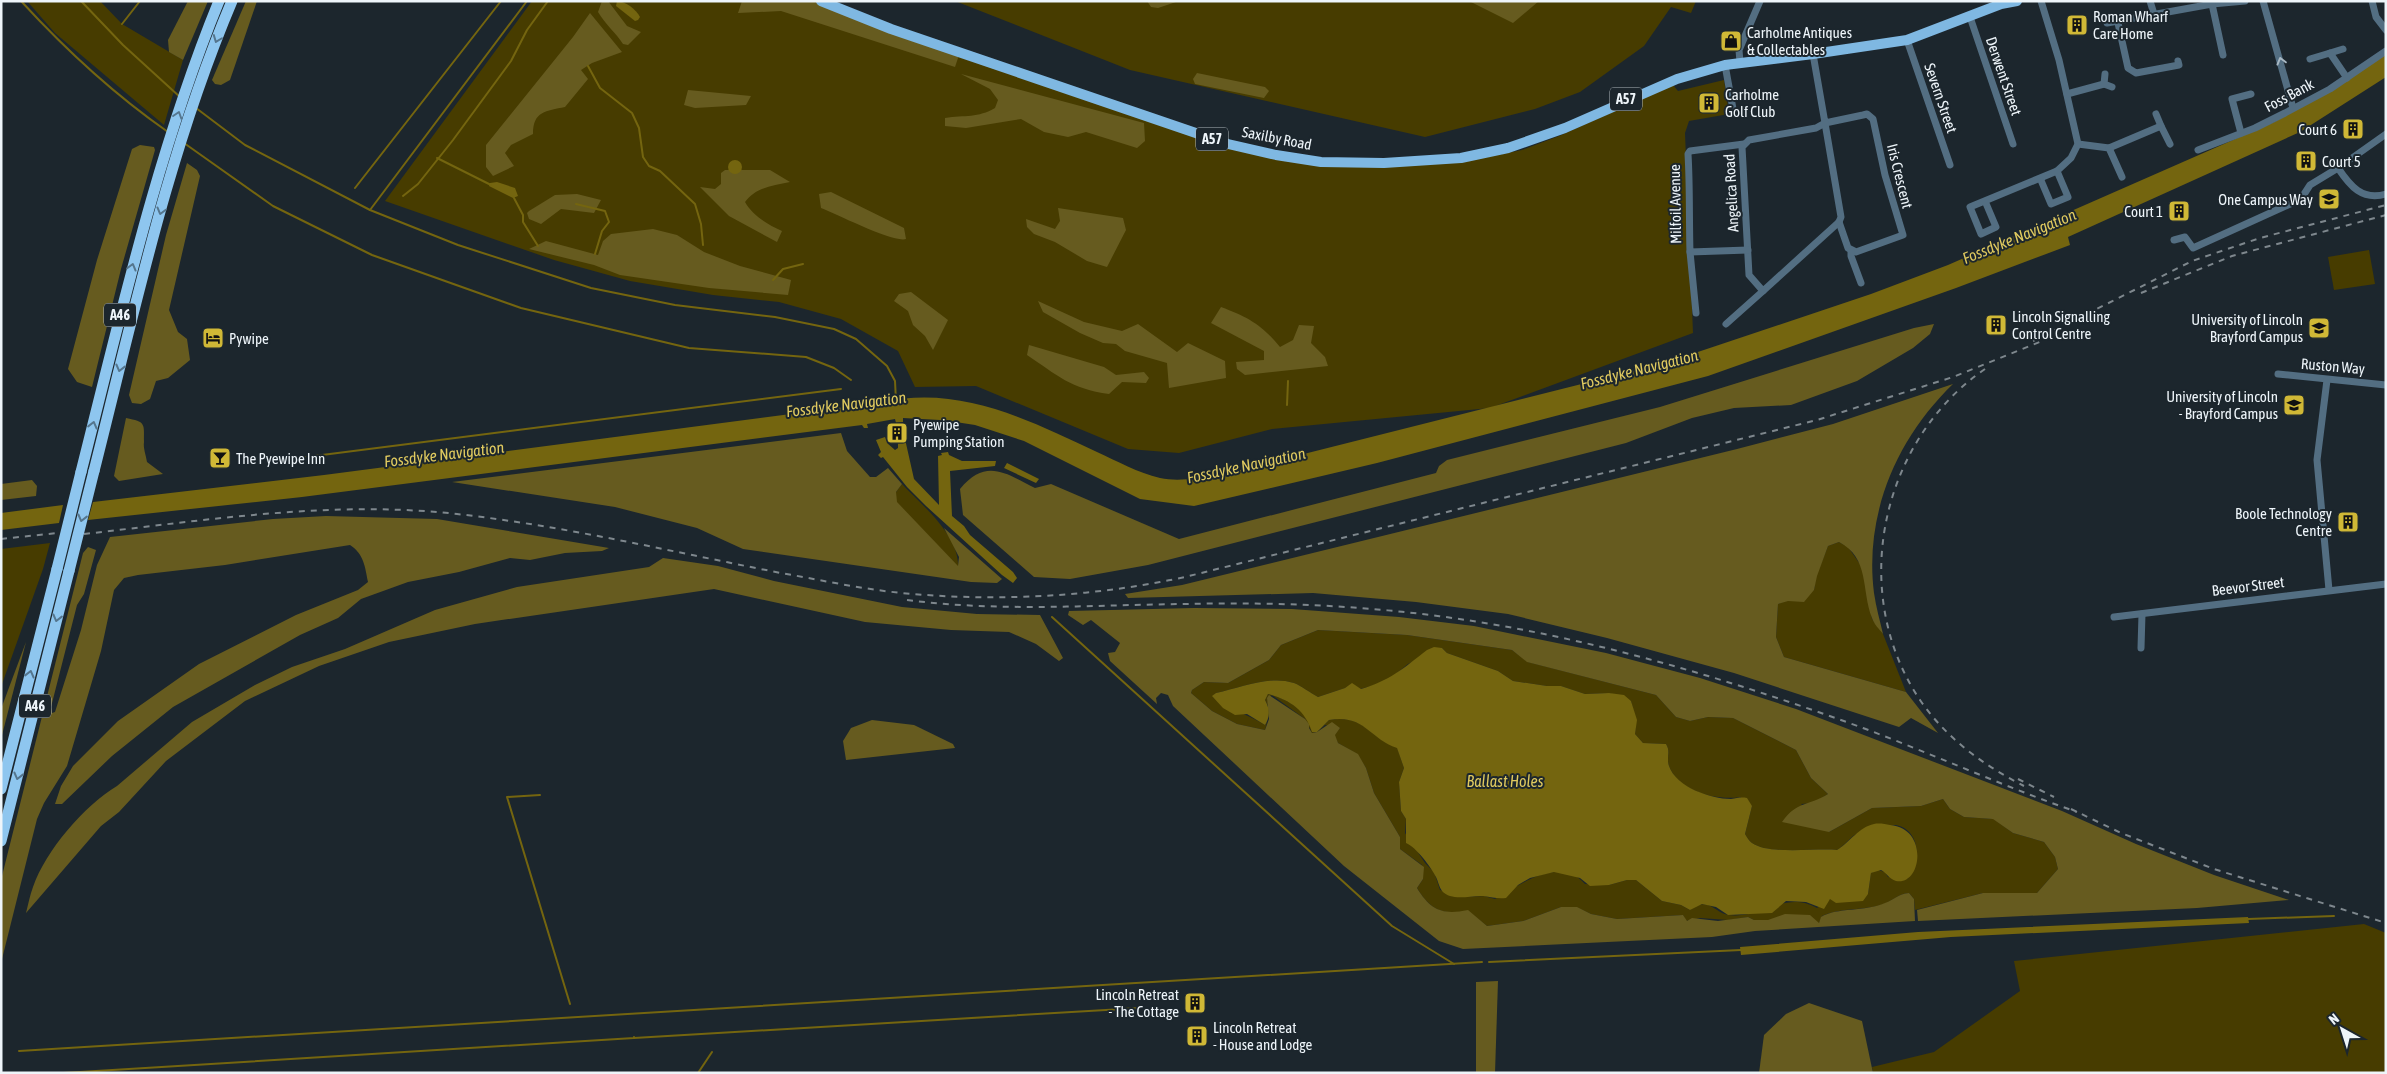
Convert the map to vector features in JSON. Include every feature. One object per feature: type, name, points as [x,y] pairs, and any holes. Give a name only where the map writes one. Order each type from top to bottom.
[{"type":"highway","name":"A46","points":[[1,789],[136,252],[169,161],[219,1]]},
{"type":"highway","name":"A46","points":[[197,75],[232,1]]},
{"type":"highway","name":"A46","points":[[1,841],[94,471],[169,161]]},
{"type":"main road","name":"Saxilby Road","points":[[821,1],[898,32],[1210,138],[1258,152],[1321,162],[1420,162],[1460,158],[1490,152],[1565,128],[1677,79],[1725,65]]},
{"type":"main road","name":"A57","points":[[1725,65],[1907,40],[2001,4],[2017,1]]},
{"type":"street","points":[[1740,62],[1739,50],[1760,1]]},
{"type":"street","points":[[1985,201],[1996,227],[1981,234],[1970,207],[2057,171],[2071,158],[2078,144],[2067,94],[2041,1]]},
{"type":"street","points":[[2150,1],[2154,14]]},
{"type":"street","points":[[2107,23],[2212,4],[2246,1]]},
{"type":"street","points":[[2263,1],[2293,108]]},
{"type":"street","points":[[2372,1],[2376,17],[2386,30]]},
{"type":"street","points":[[2212,4],[2223,56]]},
{"type":"street","name":"Derwent Street","points":[[1970,17],[2013,144]]},
{"type":"street","points":[[2120,20],[2118,23],[2128,68],[2136,73],[2179,65],[2178,61]]},
{"type":"street","name":"Severn Street","points":[[1907,40],[1950,165]]},
{"type":"street","points":[[2310,59],[2343,49]]},
{"type":"street","name":"Foss Bank","points":[[2198,150],[2208,148],[2255,128],[2293,108],[2346,78],[2386,51]]},
{"type":"street","points":[[2330,53],[2346,78]]},
{"type":"street","points":[[1726,324],[1839,222],[1841,217],[1813,54]]},
{"type":"street","points":[[1725,65],[1733,109]]},
{"type":"street","points":[[2104,84],[2105,74]]},
{"type":"street","points":[[2067,94],[2104,84],[2112,87]]},
{"type":"street","points":[[2241,133],[2232,99],[2251,94]]},
{"type":"street","name":"Iris Crescent","points":[[1825,123],[1862,114],[1867,114],[1872,118],[1885,175],[1903,235],[1856,252],[1851,251]]},
{"type":"street","points":[[2156,114],[2170,144]]},
{"type":"street","name":"Angelica Road","points":[[1763,291],[1749,275],[1742,151],[1744,144],[1749,140],[1816,128],[1825,123]]},
{"type":"street","points":[[2078,144],[2109,148],[2161,126]]},
{"type":"street","points":[[2174,240],[2185,237],[2193,248],[2301,199],[2310,185],[2386,134]]},
{"type":"street","name":"Milfoil Avenue","points":[[1696,313],[1690,252],[1688,154],[1693,149],[1744,144]]},
{"type":"street","points":[[2109,148],[2122,177]]},
{"type":"street","points":[[2338,168],[2350,187],[2357,191],[2373,195],[2386,194]]},
{"type":"street","points":[[2040,178],[2051,204],[2054,203],[2068,197],[2057,171]]},
{"type":"street","points":[[1839,222],[1861,283]]},
{"type":"street","name":"Milfoil Avenue","points":[[1690,252],[1748,250]]},
{"type":"street","name":"Ruston Way","points":[[2278,374],[2326,380],[2386,384]]},
{"type":"street","points":[[2326,380],[2317,460],[2329,590]]},
{"type":"street","name":"Beevor Street","points":[[2114,617],[2386,584]]},
{"type":"street","points":[[2140,648],[2142,614]]},
{"type":"shaded area","points":[[27,1],[100,1],[122,24],[183,60],[164,125],[55,33]]},
{"type":"shaded area","points":[[188,1],[208,1],[183,60],[169,52],[168,40]]},
{"type":"shaded area","points":[[246,1],[257,1],[230,80],[221,85],[215,84],[212,80]]},
{"type":"shaded area","name":"Carholme Golf Club","points":[[532,1],[795,1],[1279,160],[1477,159],[1522,150],[1559,136],[1673,85],[1678,91],[1724,80],[1729,114],[1689,121],[1685,133],[1693,333],[1490,408],[1272,429],[1179,453],[1128,449],[976,386],[915,387],[898,351],[841,319],[779,302],[713,295],[630,281],[554,260],[385,201]]},
{"type":"shaded area","points":[[602,1],[608,1],[627,26],[641,32],[628,45],[623,44],[598,12]]},
{"type":"shaded area","points":[[742,1],[822,1],[959,55],[955,67],[781,11],[738,13]]},
{"type":"shaded area","points":[[955,1],[1696,1],[1691,13],[1671,7],[1644,46],[1580,92],[1535,109],[1425,137],[1130,70]]},
{"type":"shaded area","points":[[1147,1],[1179,1],[1158,8],[1151,7]]},
{"type":"shaded area","points":[[1469,1],[1539,1],[1513,23]]},
{"type":"shaded area","points":[[590,13],[622,52],[592,63],[581,70],[588,79],[565,107],[547,111],[538,116],[535,121],[533,134],[511,145],[505,153],[514,166],[493,176],[486,167],[486,145]]},
{"type":"shaded area","points":[[1197,73],[1265,87],[1269,91],[1264,98],[1195,84],[1193,79]]},
{"type":"shaded area","points":[[961,74],[1144,123],[1145,141],[1137,148],[1086,132],[1068,137],[1044,132],[1021,119],[966,128],[945,126],[945,118],[971,116],[989,111],[995,108],[998,100],[990,89]]},
{"type":"shaded area","points":[[688,90],[751,96],[746,105],[695,108],[684,105]]},
{"type":"shaded area","points":[[140,145],[154,147],[155,150],[121,269],[92,387],[77,382],[68,369],[97,260],[132,149]]},
{"type":"shaded area","points":[[187,163],[197,170],[200,176],[169,310],[178,332],[187,339],[190,360],[168,378],[156,381],[150,399],[141,404],[132,403],[129,395],[166,235]]},
{"type":"shaded area","points":[[725,170],[770,170],[790,182],[759,190],[745,202],[761,219],[782,231],[777,242],[729,216],[700,187],[715,189],[721,184],[721,173]]},
{"type":"shaded area","points":[[831,192],[904,228],[906,239],[889,237],[878,233],[821,208],[819,194]]},
{"type":"shaded area","points":[[577,194],[601,200],[594,213],[561,209],[541,224],[529,219],[527,213],[529,211],[555,195]]},
{"type":"shaded area","points":[[1058,208],[1123,218],[1126,230],[1107,267],[1087,261],[1055,242],[1034,234],[1027,227],[1026,219],[1055,229],[1060,221]]},
{"type":"shaded area","points":[[653,229],[677,235],[704,252],[740,266],[791,280],[788,295],[709,288],[620,275],[594,265],[529,249],[546,241],[598,255],[603,241],[611,234]]},
{"type":"shaded area","points":[[2369,250],[2375,284],[2334,290],[2328,257]]},
{"type":"shaded area","points":[[911,292],[948,320],[933,350],[925,336],[913,325],[908,311],[894,301],[899,294]]},
{"type":"shaded area","points":[[1038,301],[1084,322],[1122,331],[1138,324],[1177,352],[1188,343],[1225,361],[1226,378],[1169,388],[1167,363],[1125,351],[1116,344],[1103,343],[1080,333],[1043,312]]},
{"type":"shaded area","points":[[1221,307],[1254,322],[1280,347],[1293,340],[1299,325],[1314,326],[1311,343],[1325,357],[1328,366],[1245,375],[1237,369],[1236,362],[1264,360],[1264,351],[1211,323]]},
{"type":"shaded area","points":[[1934,324],[1930,334],[1913,348],[1857,381],[1791,405],[1734,408],[1692,418],[1626,443],[1148,565],[1070,579],[1034,577],[963,515],[960,489],[969,479],[978,474],[996,471],[1014,477],[1035,488],[1051,484],[1179,539],[1436,473],[1439,466],[1447,460],[1660,407],[1914,328]]},
{"type":"shaded area","points":[[1029,345],[1104,367],[1116,375],[1144,372],[1149,378],[1146,383],[1122,382],[1109,394],[1084,389],[1056,375],[1027,355]]},
{"type":"shaded area","points":[[1953,384],[1933,405],[1901,453],[1889,479],[1880,506],[1874,535],[1872,564],[1874,593],[1883,634],[1872,618],[1863,576],[1856,557],[1839,542],[1828,546],[1814,590],[1804,602],[1788,601],[1778,604],[1776,637],[1784,657],[1906,692],[1938,733],[1911,718],[1899,727],[1734,673],[1607,638],[1508,614],[1416,602],[1313,593],[1128,598],[1125,594],[1182,585],[1737,449],[1833,424]]},
{"type":"shaded area","points":[[126,418],[140,422],[144,427],[144,447],[147,462],[163,474],[119,481],[114,476]]},
{"type":"shaded area","points":[[841,433],[847,451],[870,477],[876,477],[888,468],[902,484],[896,492],[897,502],[958,566],[959,557],[944,528],[1002,579],[997,583],[971,582],[743,549],[697,528],[615,507],[452,482]]},
{"type":"shaded area","points":[[32,480],[37,486],[36,496],[1,500],[1,484]]},
{"type":"shaded area","points":[[902,484],[929,511],[946,533],[957,555],[958,567],[896,502],[896,492]]},
{"type":"shaded area","points":[[326,516],[437,519],[609,548],[602,551],[565,553],[530,560],[510,558],[459,572],[408,582],[361,599],[338,618],[300,635],[173,707],[112,756],[62,804],[55,804],[61,786],[73,766],[118,721],[199,664],[296,615],[358,590],[368,582],[361,557],[350,545],[225,565],[124,578],[114,590],[101,651],[67,766],[44,803],[37,819],[1,963],[1,880],[83,553],[88,547],[96,550],[84,594],[77,605],[51,707],[52,713],[55,712],[81,630],[97,565],[110,537],[273,519]]},
{"type":"shaded area","points":[[1839,542],[1848,547],[1862,567],[1872,619],[1883,634],[1906,692],[1784,657],[1776,637],[1778,604],[1814,590],[1816,576],[1828,546]]},
{"type":"shaded area","points":[[50,543],[43,569],[1,687],[1,549]]},
{"type":"shaded area","points":[[663,558],[718,566],[774,581],[902,607],[977,614],[1040,615],[1063,658],[1059,661],[1036,644],[1009,632],[951,630],[865,622],[714,589],[475,624],[389,642],[319,666],[245,701],[166,761],[119,812],[101,826],[26,913],[33,887],[47,858],[79,817],[192,722],[255,685],[292,667],[345,649],[435,610],[517,587],[649,567]]},
{"type":"shaded area","points":[[1194,608],[1292,609],[1399,617],[1474,626],[1606,653],[1700,678],[1796,709],[2062,811],[2136,844],[2214,875],[2289,900],[2197,908],[1918,921],[1917,910],[1983,893],[2037,893],[2058,869],[2055,857],[2044,842],[2013,833],[1993,819],[1964,817],[1950,809],[1943,799],[1921,806],[1872,808],[1829,832],[1782,822],[1793,810],[1828,794],[1811,778],[1796,750],[1733,718],[1708,717],[1690,721],[1676,717],[1656,695],[1527,662],[1512,650],[1407,635],[1318,630],[1281,645],[1269,660],[1228,683],[1204,682],[1192,690],[1191,693],[1212,711],[1237,724],[1265,730],[1269,719],[1267,698],[1269,695],[1305,719],[1312,733],[1317,732],[1332,722],[1340,728],[1335,735],[1338,743],[1358,754],[1366,768],[1374,793],[1400,837],[1400,849],[1424,867],[1423,879],[1417,888],[1422,896],[1427,902],[1438,909],[1451,912],[1468,910],[1487,926],[1523,921],[1561,907],[1577,907],[1591,914],[1617,919],[1683,915],[1687,921],[1692,918],[1718,921],[1748,917],[1754,920],[1768,920],[1785,914],[1810,915],[1819,923],[1821,917],[1828,914],[1877,906],[1905,894],[1909,893],[1914,899],[1915,921],[1755,931],[1712,937],[1463,949],[1439,941],[1344,866],[1173,706],[1168,695],[1161,693],[1156,698],[1157,704],[1110,661],[1108,653],[1115,652],[1120,643],[1091,620],[1083,625],[1068,615],[1069,611]]},
{"type":"shaded area","points":[[1318,630],[1407,635],[1512,650],[1528,662],[1656,695],[1676,717],[1690,721],[1708,717],[1733,718],[1796,750],[1811,778],[1828,794],[1814,803],[1801,804],[1829,832],[1872,808],[1921,806],[1943,799],[1950,809],[1964,817],[1994,819],[2013,833],[2044,842],[2055,857],[2058,869],[2037,893],[1983,893],[1915,910],[1914,899],[1909,893],[1884,904],[1869,908],[1829,913],[1822,916],[1819,923],[1754,920],[1748,917],[1728,920],[1700,918],[1686,921],[1683,915],[1617,919],[1591,914],[1576,907],[1561,907],[1523,921],[1487,926],[1468,911],[1445,912],[1438,910],[1427,902],[1417,888],[1423,879],[1422,865],[1400,849],[1400,837],[1374,793],[1366,768],[1357,754],[1338,743],[1334,735],[1340,728],[1325,725],[1317,732],[1329,720],[1351,720],[1387,743],[1397,747],[1404,768],[1399,782],[1401,811],[1406,819],[1405,833],[1425,863],[1434,872],[1440,890],[1461,897],[1484,896],[1495,899],[1527,880],[1552,872],[1564,872],[1575,876],[1585,884],[1609,885],[1627,880],[1636,880],[1662,901],[1681,905],[1690,910],[1702,904],[1711,906],[1724,914],[1741,915],[1794,902],[1805,903],[1817,908],[1830,899],[1868,894],[1871,873],[1878,870],[1885,872],[1888,877],[1907,879],[1912,873],[1917,857],[1914,840],[1910,833],[1896,825],[1858,833],[1837,850],[1781,850],[1760,847],[1751,842],[1745,834],[1752,806],[1740,797],[1710,796],[1689,788],[1681,782],[1669,766],[1666,744],[1643,743],[1635,734],[1636,720],[1631,701],[1609,693],[1585,694],[1561,686],[1513,681],[1498,671],[1447,653],[1442,648],[1408,664],[1392,677],[1379,684],[1360,689],[1352,684],[1318,697],[1294,683],[1274,680],[1216,693],[1213,697],[1265,725],[1267,722],[1265,730],[1237,724],[1212,711],[1191,693],[1192,690],[1204,682],[1228,683],[1269,660],[1281,645]]},
{"type":"shaded area","points":[[26,642],[1,739],[1,709]]},
{"type":"shaded area","points":[[1268,694],[1272,695],[1267,698],[1269,707],[1265,700]]},
{"type":"shaded area","points":[[1272,695],[1287,701],[1299,709],[1317,732],[1312,733],[1305,719]]},
{"type":"shaded area","points":[[872,720],[914,725],[953,744],[955,748],[846,760],[843,741],[851,728]]},
{"type":"shaded area","points":[[2364,924],[2386,933],[2386,1073],[1873,1073],[1872,1067],[1934,1052],[2020,991],[2014,961]]},
{"type":"shaded area","points":[[1498,981],[1495,1073],[1476,1073],[1476,982]]},
{"type":"shaded area","points":[[1809,1003],[1862,1021],[1873,1073],[1759,1073],[1764,1035],[1786,1014]]},
{"type":"water","points":[[617,1],[633,8],[640,17],[638,20],[635,21],[616,6]]},
{"type":"water","name":"Fossdyke Navigation","points":[[2386,54],[2386,77],[2300,132],[2068,237],[2070,245],[1956,288],[1708,376],[1377,463],[1194,506],[1140,499],[1024,441],[975,425],[949,421],[946,425],[941,424],[940,420],[903,418],[903,422],[896,423],[895,419],[867,424],[868,428],[864,428],[862,425],[302,497],[88,520],[93,502],[324,475],[912,398],[940,398],[967,402],[993,409],[1045,428],[1152,476],[1181,480],[1216,476],[1665,363],[1871,294],[1948,265],[2274,122]]},
{"type":"water","points":[[732,160],[738,160],[742,167],[738,174],[732,174],[728,170],[728,164]]},
{"type":"water","points":[[497,182],[515,188],[518,196],[513,198],[489,186],[490,183]]},
{"type":"water","points":[[885,437],[887,443],[895,450],[898,448],[898,439],[905,439],[914,479],[939,505],[938,456],[942,455],[941,453],[948,452],[949,455],[962,461],[996,461],[995,466],[950,471],[952,516],[964,526],[970,535],[1013,572],[1017,578],[1013,583],[926,506],[907,487],[883,457],[881,458],[878,455],[881,452],[876,440]]},
{"type":"water","points":[[1007,463],[1039,479],[1036,483],[1004,468]]},
{"type":"water","points":[[63,505],[59,523],[1,530],[1,513]]},
{"type":"water","name":"Ballast Holes","points":[[1434,647],[1442,648],[1447,653],[1498,671],[1513,681],[1561,686],[1585,694],[1609,693],[1624,695],[1631,701],[1637,720],[1635,734],[1643,743],[1666,744],[1669,766],[1686,786],[1714,797],[1747,798],[1752,806],[1745,834],[1751,842],[1760,847],[1781,850],[1837,850],[1864,828],[1874,824],[1890,825],[1903,828],[1916,845],[1916,866],[1912,875],[1905,880],[1896,881],[1881,870],[1871,873],[1868,894],[1863,901],[1836,903],[1830,899],[1824,909],[1806,902],[1786,901],[1772,913],[1728,915],[1716,907],[1702,904],[1690,910],[1681,905],[1662,901],[1636,880],[1590,886],[1580,878],[1554,872],[1530,878],[1518,885],[1506,898],[1451,896],[1442,891],[1427,863],[1419,853],[1406,843],[1406,819],[1401,811],[1399,782],[1404,768],[1397,748],[1387,744],[1366,728],[1351,720],[1329,720],[1317,732],[1312,732],[1309,724],[1296,707],[1283,699],[1268,694],[1265,700],[1269,716],[1265,725],[1247,714],[1235,715],[1223,708],[1212,696],[1216,693],[1275,680],[1294,683],[1318,697],[1345,688],[1352,683],[1361,689],[1388,678]]},
{"type":"water","points":[[2248,917],[2249,923],[1951,937],[1741,955],[1740,947],[1918,932]]},
{"type":"waterway","points":[[21,1],[91,71],[168,132]]},
{"type":"waterway","points":[[81,1],[123,45],[180,97]]},
{"type":"waterway","points":[[122,24],[140,1]]},
{"type":"waterway","points":[[355,188],[501,1]]},
{"type":"waterway","points":[[370,210],[527,1]]},
{"type":"waterway","points":[[403,196],[418,184],[453,140],[511,61],[527,30],[548,1]]},
{"type":"waterway","points":[[588,66],[600,88],[632,113],[639,128],[643,157],[649,166],[660,171],[695,204],[701,224],[703,245]]},
{"type":"waterway","name":"Fossdyke Navigation","points":[[196,108],[245,145],[370,210],[458,245],[591,288],[675,305],[775,317],[834,329],[856,339],[887,366],[895,381],[896,401]]},
{"type":"waterway","points":[[184,143],[273,206],[372,255],[521,308],[689,348],[806,357],[834,368],[851,380]]},
{"type":"waterway","points":[[437,158],[491,185]]},
{"type":"waterway","points":[[514,198],[523,215],[523,222],[538,246]]},
{"type":"waterway","points":[[576,204],[605,211],[609,222],[602,231],[595,254]]},
{"type":"waterway","points":[[773,280],[783,269],[803,264]]},
{"type":"waterway","points":[[1287,405],[1288,381]]},
{"type":"waterway","name":"Fossdyke Navigation","points":[[275,461],[841,389]]},
{"type":"waterway","points":[[1052,617],[1392,926],[1454,964]]},
{"type":"waterway","points":[[540,795],[507,797],[570,1004]]},
{"type":"waterway","points":[[2248,919],[2334,916]]},
{"type":"waterway","points":[[1489,962],[1741,950]]},
{"type":"waterway","points":[[19,1051],[1482,962]]},
{"type":"waterway","points":[[634,1038],[1140,1008]]},
{"type":"waterway","points":[[63,1073],[634,1037]]},
{"type":"waterway","points":[[698,1073],[712,1052]]},
{"type":"railway","points":[[2033,341],[2192,261],[2260,238],[2386,205]]},
{"type":"railway","points":[[2141,293],[2232,256],[2386,215]]},
{"type":"railway","points":[[84,534],[224,518],[317,510],[410,510],[538,525],[781,573],[856,587],[902,593],[973,597],[1044,596],[1079,593],[1150,584],[1185,577],[1817,420],[1953,377],[2042,341]]},
{"type":"railway","points":[[1985,369],[1949,400],[1920,436],[1899,477],[1886,521],[1881,567],[1885,613],[1898,658],[1920,700],[1930,714],[1941,727],[1980,760],[2024,786]]},
{"type":"railway","points":[[1,539],[57,533]]},
{"type":"railway","points":[[907,600],[942,604],[1011,607],[1216,603],[1311,605],[1406,612],[1492,624],[1546,634],[1654,660],[1759,692],[1863,728],[2077,812]]},
{"type":"railway","points":[[2018,779],[2054,797]]},
{"type":"railway","points":[[2071,809],[2121,833],[2214,869],[2386,923]]},
{"type":"place","name":"Roman Wharf Care Home","points":[[2077,25]]},
{"type":"place","name":"Carholme Antiques & Collectables","points":[[1731,41]]},
{"type":"place","name":"Carholme Golf Club","points":[[1709,103]]},
{"type":"place","name":"Court 6","points":[[2353,129]]},
{"type":"place","name":"Court 5","points":[[2306,161]]},
{"type":"place","name":"One Campus Way","points":[[2329,199]]},
{"type":"place","name":"Court 1","points":[[2179,211]]},
{"type":"place","name":"Lincoln Signalling Control Centre","points":[[1996,325]]},
{"type":"place","name":"University of Lincoln Brayford Campus","points":[[2319,328]]},
{"type":"place","name":"Pywipe","points":[[213,338]]},
{"type":"place","name":"University of Lincoln - Brayford Campus","points":[[2294,405]]},
{"type":"place","name":"Pyewipe Pumping Station","points":[[897,433]]},
{"type":"place","name":"The Pyewipe Inn","points":[[220,458]]},
{"type":"place","name":"Boole Technology Centre","points":[[2348,522]]},
{"type":"place","name":"Lincoln Retreat - The Cottage","points":[[1195,1003]]},
{"type":"place","name":"Lincoln Retreat - House and Lodge","points":[[1197,1036]]}]
